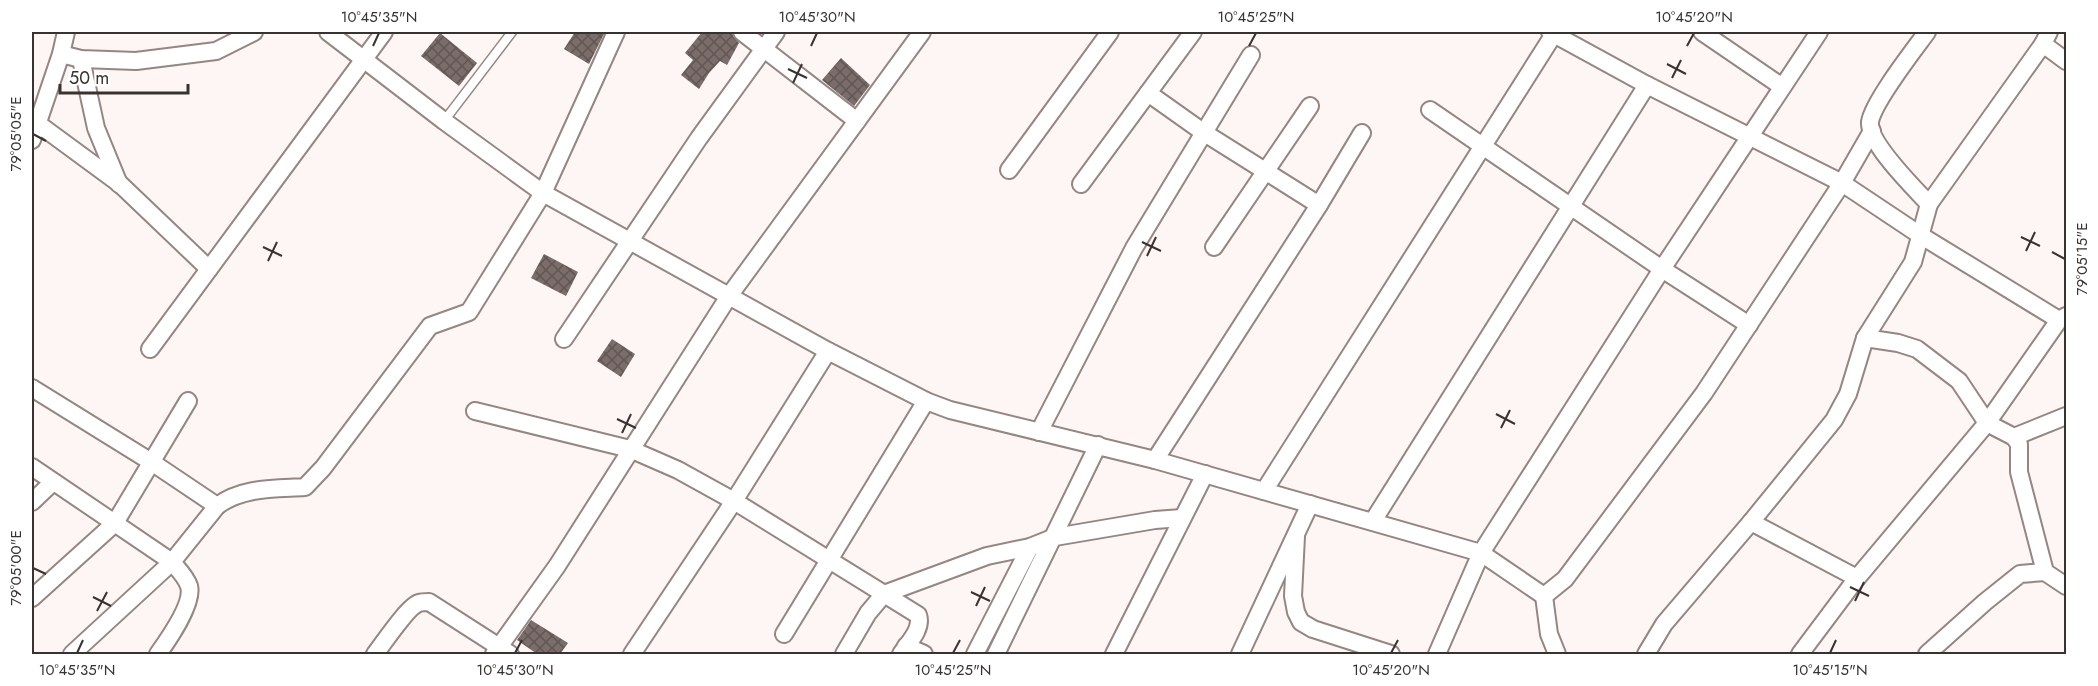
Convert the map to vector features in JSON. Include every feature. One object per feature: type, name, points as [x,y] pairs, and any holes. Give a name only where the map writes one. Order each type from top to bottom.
[{"type":"street","points":[[32,140],[61,54],[66,32]]},
{"type":"street","points":[[61,54],[81,59],[136,61],[216,51],[254,32]]},
{"type":"street","points":[[328,32],[543,194],[828,351],[926,401],[950,410],[1155,460],[1481,553],[1544,596],[1549,634],[1557,654]]},
{"type":"street","points":[[150,349],[384,32]]},
{"type":"street","points":[[72,654],[172,562],[217,506],[227,498],[263,489],[305,487],[323,468],[430,326],[469,312],[543,194],[616,32]]},
{"type":"street","points":[[742,32],[857,121]]},
{"type":"street","points":[[564,339],[699,138],[776,32]]},
{"type":"street","points":[[375,654],[405,615],[418,603],[429,602],[501,652],[729,296],[922,32]]},
{"type":"street","points":[[1009,170],[1110,32]]},
{"type":"street","points":[[1081,183],[1192,32]]},
{"type":"street","points":[[1702,32],[1781,87]]},
{"type":"street","points":[[1437,654],[1481,553],[1662,269],[1819,32]]},
{"type":"street","points":[[1927,32],[1880,100],[1870,122],[1872,131],[1886,156],[1929,204]]},
{"type":"street","points":[[1264,491],[1552,33],[1647,85],[1842,183],[1920,235],[2063,318],[1988,423],[1857,578],[1800,654]]},
{"type":"street","points":[[1646,654],[1665,624],[1834,420],[1848,394],[1865,338],[1913,262],[1929,204],[2046,38],[2067,61]]},
{"type":"street","points":[[1039,432],[1134,248],[1251,55]]},
{"type":"street","points":[[81,59],[96,128],[120,184]]},
{"type":"street","points":[[1373,521],[1647,85]]},
{"type":"street","points":[[1148,93],[1203,132],[1319,205]]},
{"type":"street","points":[[1214,247],[1310,106]]},
{"type":"street","points":[[1430,110],[1662,269],[1749,325]]},
{"type":"street","points":[[37,123],[120,184],[209,269]]},
{"type":"street","points":[[1544,596],[1565,579],[1704,393],[1842,183],[1872,131]]},
{"type":"street","points":[[1155,460],[1319,205],[1362,133]]},
{"type":"street","points":[[1865,338],[1898,343],[1917,349],[1959,381],[1988,423],[2014,437],[2019,444],[2019,472],[2045,572]]},
{"type":"street","points":[[632,654],[735,501],[828,351]]},
{"type":"street","points":[[32,388],[153,463],[217,506]]},
{"type":"street","points":[[32,598],[115,523],[153,463],[188,401]]},
{"type":"street","points":[[784,634],[926,401]]},
{"type":"street","points":[[475,411],[630,449],[678,470],[735,501],[918,615],[920,621],[918,628],[904,650],[924,654]]},
{"type":"street","points":[[2014,437],[2067,416]]},
{"type":"street","points":[[996,654],[1098,445]]},
{"type":"street","points":[[32,467],[172,562],[186,579],[190,594],[186,608],[158,654]]},
{"type":"street","points":[[1114,654],[1205,474]]},
{"type":"street","points":[[32,502],[53,482]]},
{"type":"street","points":[[1239,654],[1310,504]]},
{"type":"street","points":[[844,654],[868,613],[884,594],[987,556],[1030,547],[1055,537],[1155,520],[1182,518]]},
{"type":"street","points":[[1751,522],[1857,578]]},
{"type":"street","points":[[1296,536],[1293,596],[1296,612],[1301,622],[1313,629],[1391,654]]},
{"type":"street","points":[[975,654],[1030,547]]},
{"type":"street","points":[[1927,654],[2020,574],[2045,572],[2067,586]]},
{"type":"lane","points":[[444,121],[512,32]]},
{"type":"building","points":[[575,32],[605,32],[589,64],[564,49]]},
{"type":"building","points":[[702,32],[732,32],[739,43],[727,65],[720,61],[699,89],[681,75],[693,60],[685,53]]},
{"type":"building","points":[[440,33],[477,63],[459,86],[421,56]]},
{"type":"building","points":[[841,58],[870,85],[854,106],[822,80]]},
{"type":"building","points":[[544,254],[578,272],[566,296],[531,278]]},
{"type":"building","points":[[612,339],[635,354],[621,377],[597,361]]},
{"type":"building","points":[[531,620],[568,643],[560,654],[537,654],[517,640]]}]
